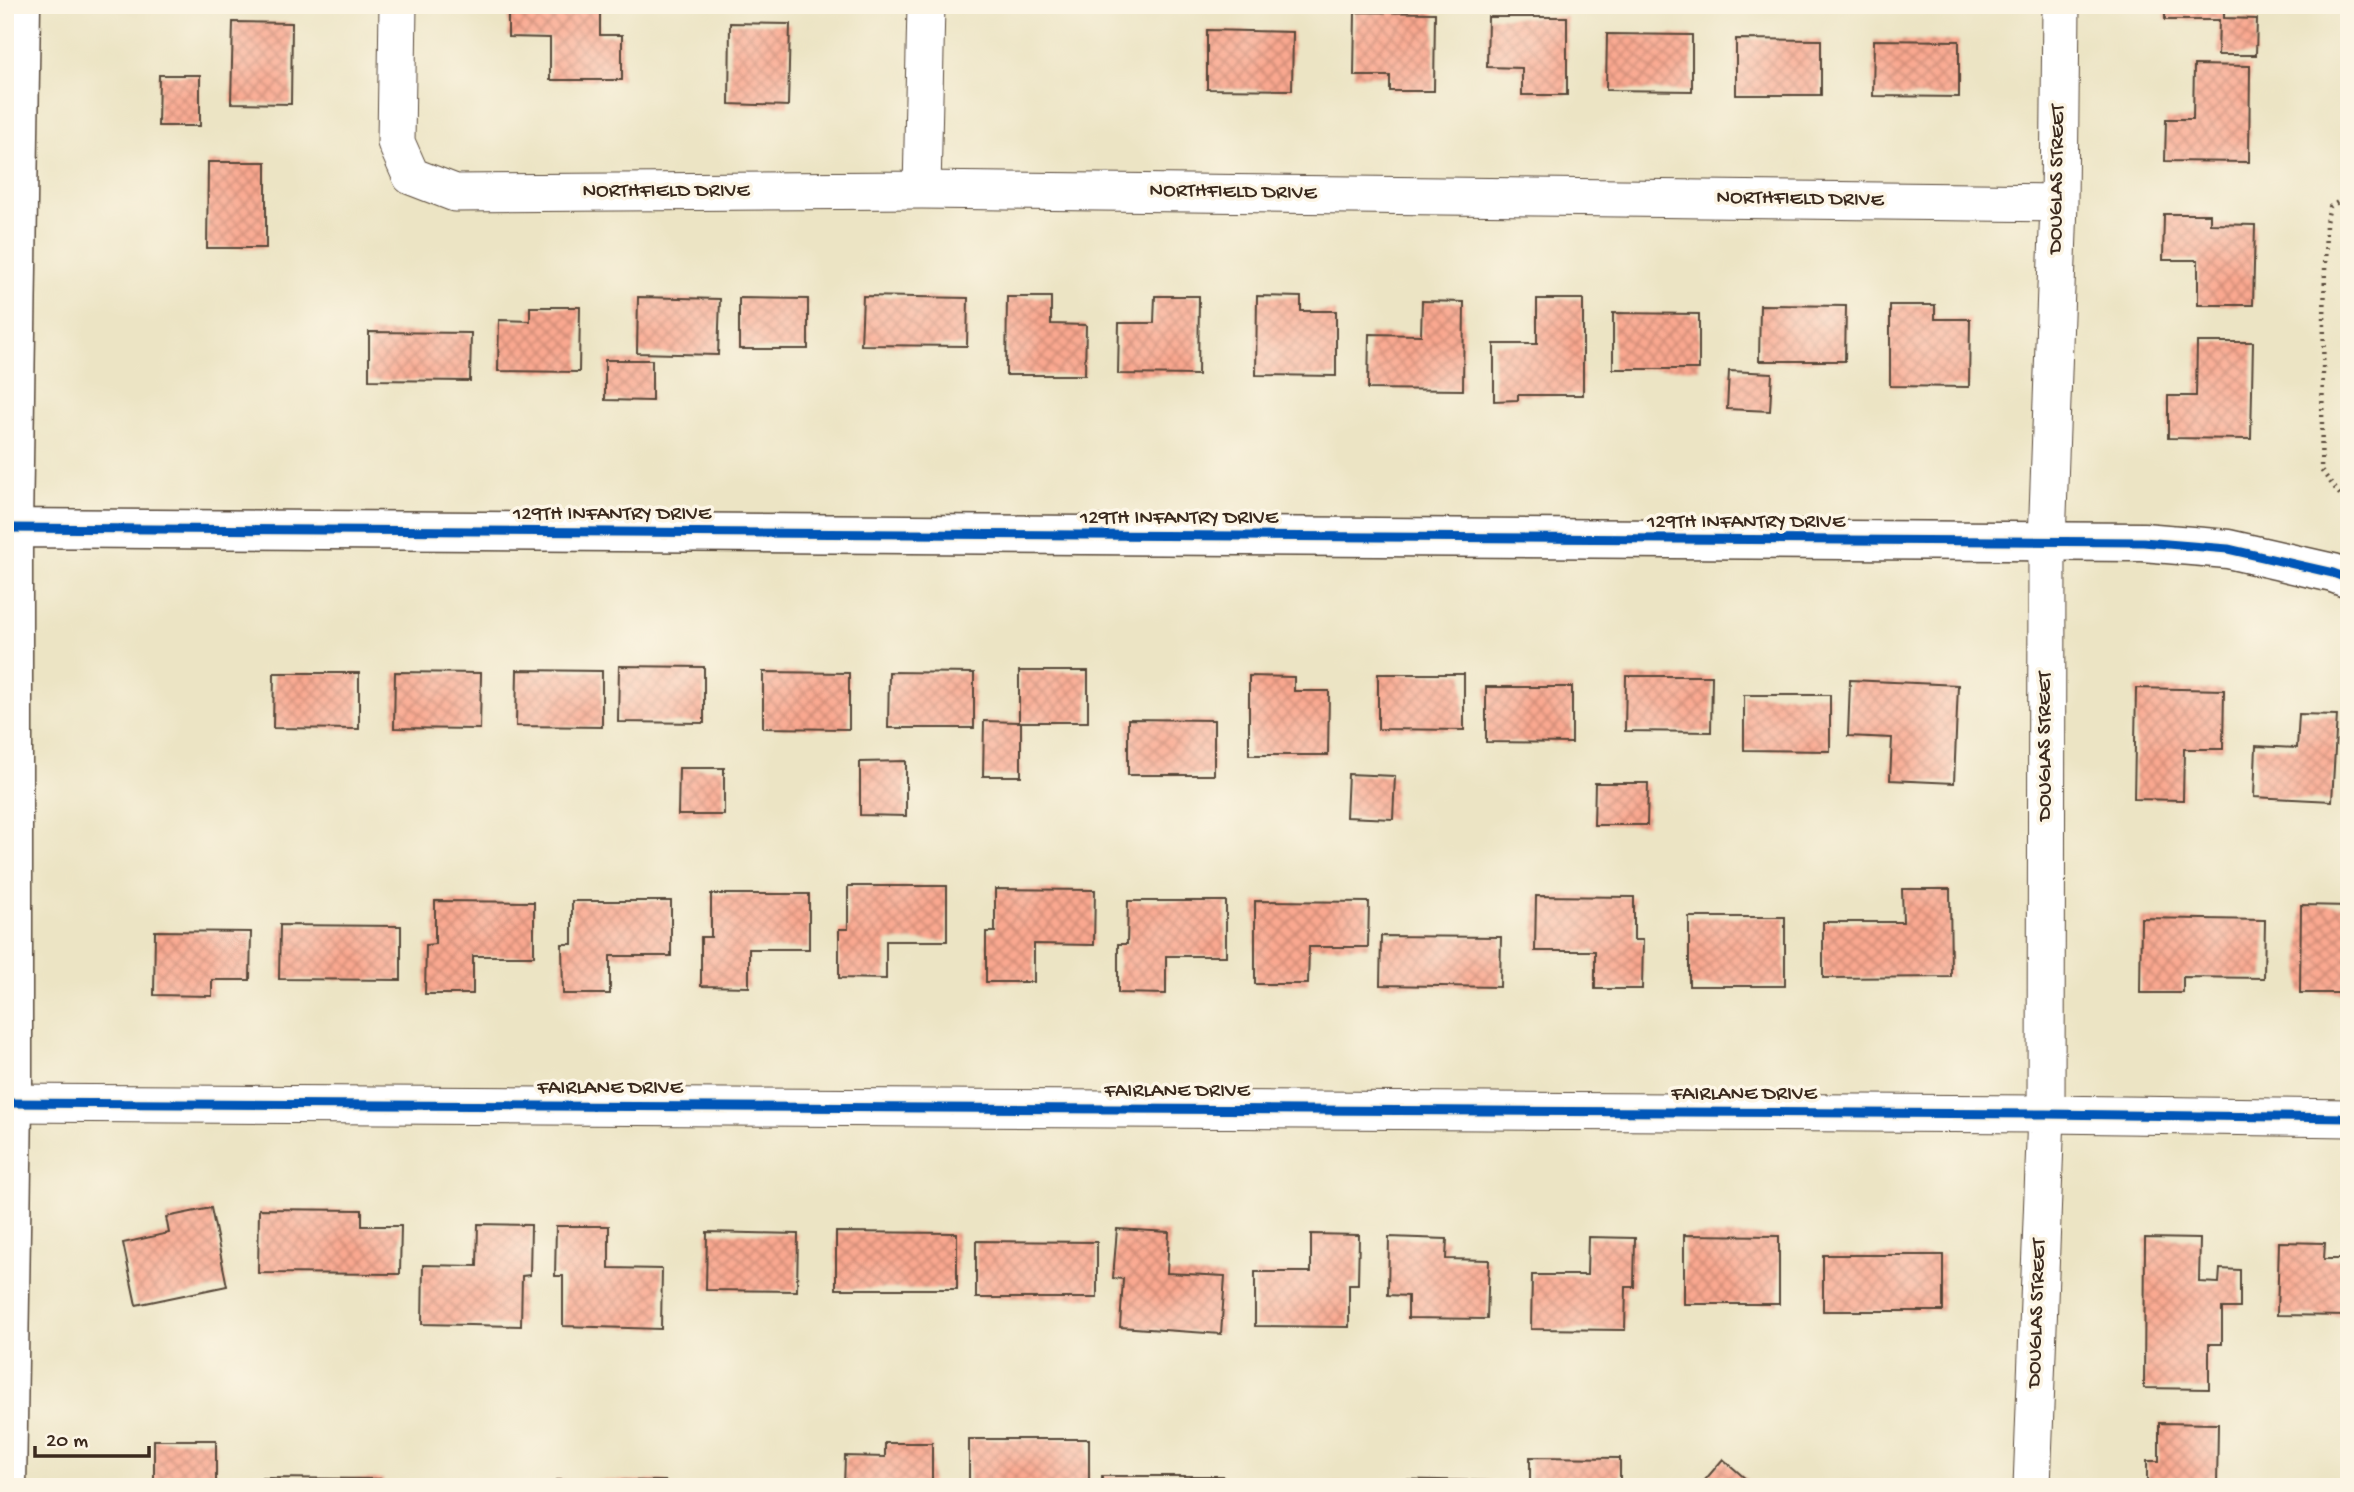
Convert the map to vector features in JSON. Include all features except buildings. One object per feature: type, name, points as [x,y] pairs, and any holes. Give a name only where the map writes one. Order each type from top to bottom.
[{"type":"street","points":[[8,1487],[9,528],[21,5]]},
{"type":"street","name":"NORTHFIELD DRIVE","points":[[398,5],[396,142],[411,176],[455,193],[922,190],[2059,203]]},
{"type":"street","points":[[922,190],[926,5]]},
{"type":"street","name":"DOUGLAS STREET","points":[[2032,1487],[2046,1114],[2047,542],[2059,203],[2062,5]]},
{"type":"street","name":"129TH INFANTRY DRIVE","points":[[9,528],[2143,542],[2228,549],[2349,579]]},
{"type":"street","name":"FAIRLANE DRIVE","points":[[9,1103],[2349,1118]]},
{"type":"path","points":[[2349,195],[2330,207],[2326,222],[2321,470],[2349,506]]},
{"type":"cycle path","points":[[5,528],[2143,542],[2228,549],[2349,579]]},
{"type":"cycle path","points":[[5,1103],[2349,1118]]}]
